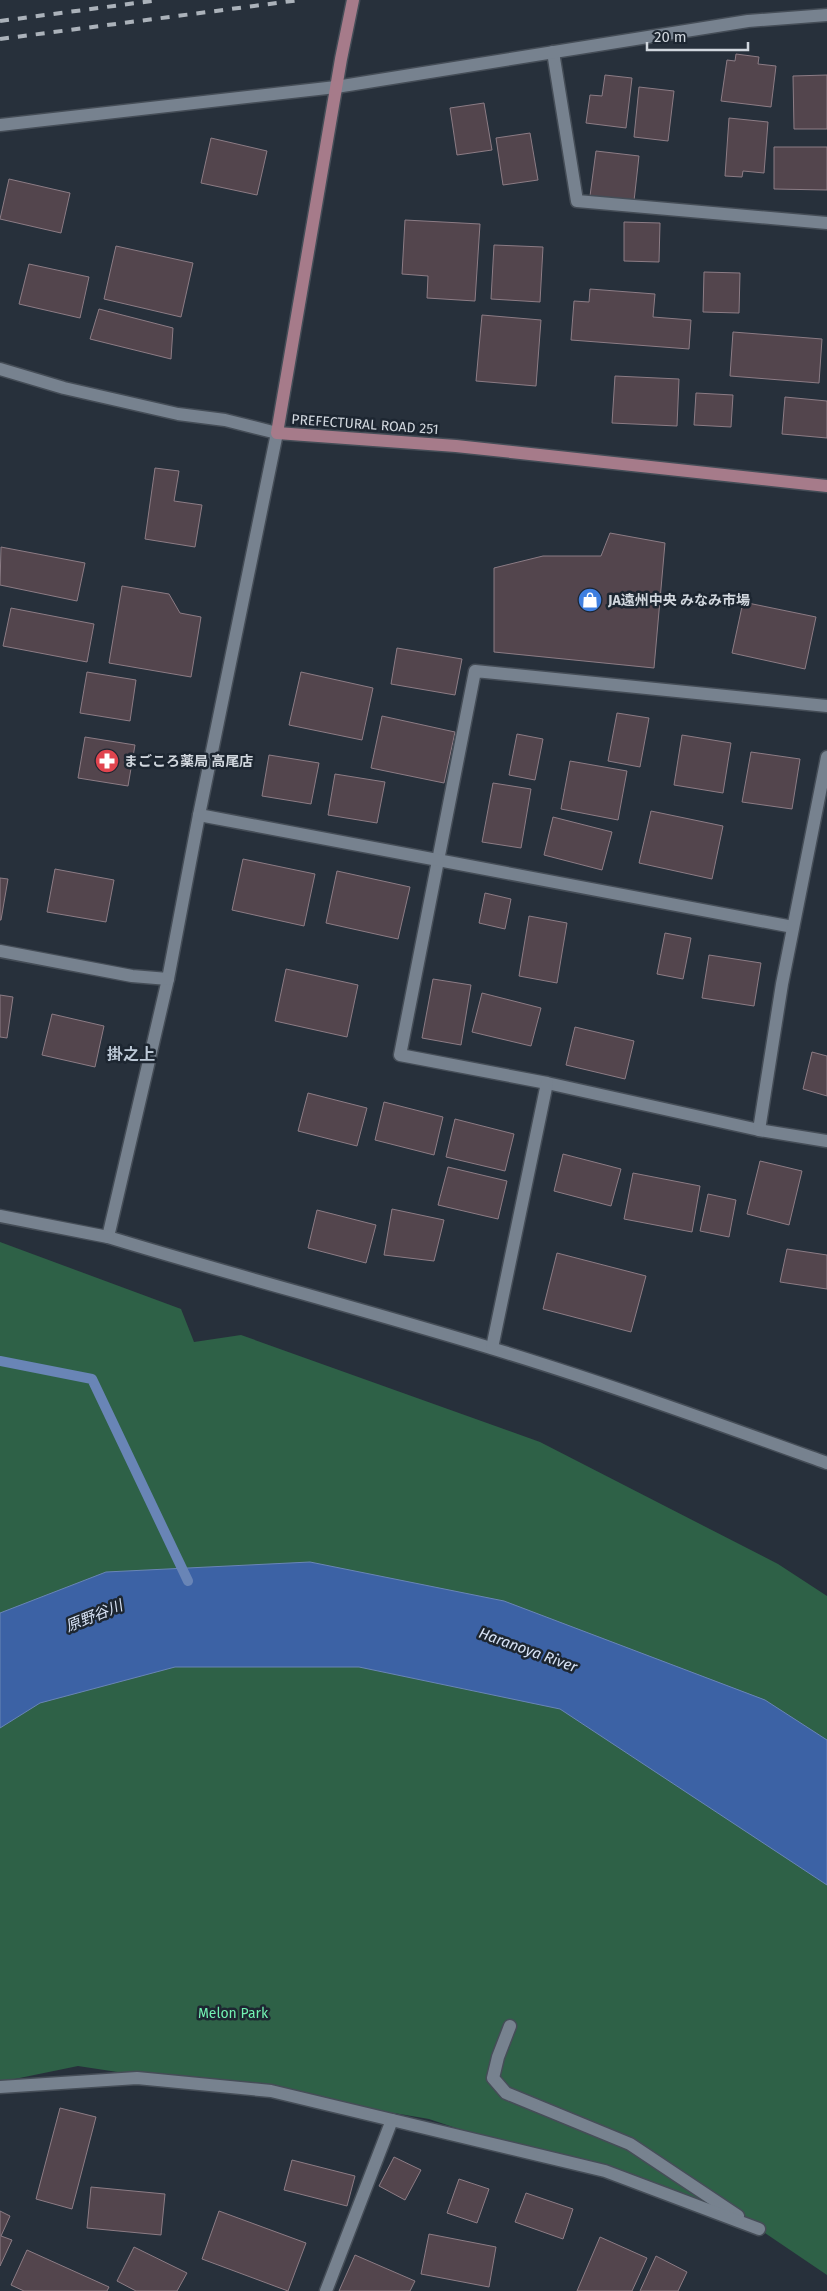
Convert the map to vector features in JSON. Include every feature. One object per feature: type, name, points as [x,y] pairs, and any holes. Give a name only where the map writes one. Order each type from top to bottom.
[{"type":"main road","name":"PREFECTURAL ROAD 251","points":[[353,0],[336,86],[277,433],[456,446],[827,486]]},
{"type":"street","points":[[0,125],[336,86],[748,21],[827,15]]},
{"type":"street","points":[[553,52],[577,201],[827,223]]},
{"type":"street","points":[[0,369],[64,388],[178,414],[225,420],[277,433],[198,815],[168,979],[108,1237]]},
{"type":"street","points":[[827,706],[475,671],[400,1055],[547,1083],[759,1130],[827,1141]]},
{"type":"street","points":[[759,1130],[782,984],[827,757]]},
{"type":"street","points":[[198,815],[793,927]]},
{"type":"street","points":[[0,951],[132,976],[168,979]]},
{"type":"street","points":[[492,1348],[547,1083]]},
{"type":"street","points":[[0,1216],[108,1237],[227,1274],[492,1348],[642,1396],[827,1463]]},
{"type":"street","points":[[0,2087],[137,2078],[271,2091],[605,2171],[759,2229],[630,2144],[506,2093],[493,2078],[498,2057],[510,2026]]},
{"type":"street","points":[[326,2291],[392,2120]]},
{"type":"green space","name":"Melon Park","points":[[0,1242],[181,1309],[194,1342],[241,1335],[540,1442],[778,1564],[827,1596],[827,2275],[759,2229],[429,2119],[394,2113],[392,2120],[316,2102],[78,2066],[0,2082]]},
{"type":"water","points":[[310,1562],[504,1601],[765,1700],[827,1740],[827,1885],[560,1709],[359,1667],[175,1667],[40,1703],[0,1728],[0,1613],[106,1572]]},
{"type":"building","points":[[736,54],[759,57],[758,64],[776,66],[771,107],[721,101],[727,60],[735,61]]},
{"type":"building","points":[[605,75],[632,78],[626,128],[586,123],[590,95],[602,96]]},
{"type":"building","points":[[827,75],[827,129],[794,129],[793,76]]},
{"type":"building","points":[[639,87],[674,91],[668,141],[634,137]]},
{"type":"building","points":[[484,103],[492,150],[457,155],[450,108]]},
{"type":"building","points":[[729,118],[768,122],[764,173],[743,171],[742,177],[725,176]]},
{"type":"building","points":[[530,133],[538,180],[503,185],[496,138]]},
{"type":"building","points":[[211,138],[267,151],[257,195],[201,183]]},
{"type":"building","points":[[774,147],[827,147],[827,190],[774,189]]},
{"type":"building","points":[[596,151],[639,156],[634,201],[590,196]]},
{"type":"building","points":[[9,179],[70,193],[61,233],[0,219]]},
{"type":"building","points":[[405,220],[480,224],[475,301],[427,298],[428,276],[402,274]]},
{"type":"building","points":[[624,222],[660,223],[659,262],[624,261]]},
{"type":"building","points":[[494,245],[543,247],[540,302],[491,299]]},
{"type":"building","points":[[116,246],[193,263],[181,317],[104,299]]},
{"type":"building","points":[[29,264],[89,277],[80,318],[19,304]]},
{"type":"building","points":[[704,272],[740,273],[739,313],[703,312]]},
{"type":"building","points":[[590,289],[655,294],[653,317],[691,320],[689,349],[571,340],[574,301],[589,302]]},
{"type":"building","points":[[99,309],[173,328],[171,359],[90,339]]},
{"type":"building","points":[[482,315],[541,320],[536,386],[476,381]]},
{"type":"building","points":[[733,332],[822,339],[819,383],[730,376]]},
{"type":"building","points":[[615,376],[679,379],[677,426],[612,423]]},
{"type":"building","points":[[696,393],[733,395],[731,427],[694,425]]},
{"type":"building","points":[[785,397],[827,401],[827,438],[782,434]]},
{"type":"building","points":[[155,468],[179,471],[174,501],[202,505],[195,547],[145,539]]},
{"type":"building","points":[[610,533],[665,543],[654,668],[494,652],[494,568],[543,556],[601,556]]},
{"type":"building","points":[[1,547],[85,563],[77,601],[0,585]]},
{"type":"building","points":[[122,586],[169,594],[180,613],[201,617],[191,677],[109,663]]},
{"type":"building","points":[[743,602],[816,617],[805,669],[732,653]]},
{"type":"building","points":[[11,608],[94,624],[87,662],[3,646]]},
{"type":"building","points":[[397,648],[462,659],[455,695],[391,684]]},
{"type":"building","points":[[87,672],[136,680],[130,721],[80,713]]},
{"type":"building","points":[[301,672],[373,688],[362,740],[289,725]]},
{"type":"building","points":[[617,713],[649,718],[640,767],[608,761]]},
{"type":"building","points":[[382,716],[455,732],[444,783],[371,768]]},
{"type":"building","points":[[517,734],[543,739],[535,780],[509,775]]},
{"type":"building","points":[[682,735],[731,743],[723,793],[674,785]]},
{"type":"building","name":"まごころ薬局 高尾店","points":[[85,737],[135,745],[128,786],[78,778]]},
{"type":"building","points":[[751,752],[800,759],[792,809],[742,802]]},
{"type":"building","points":[[269,755],[319,763],[311,804],[262,796]]},
{"type":"building","points":[[570,761],[627,771],[618,820],[561,809]]},
{"type":"building","points":[[335,774],[385,782],[377,823],[328,815]]},
{"type":"building","points":[[493,783],[531,789],[521,848],[482,842]]},
{"type":"building","points":[[651,811],[723,826],[712,879],[639,863]]},
{"type":"building","points":[[553,817],[612,832],[602,870],[544,855]]},
{"type":"building","points":[[243,859],[315,874],[304,926],[232,910]]},
{"type":"building","points":[[55,869],[114,880],[106,922],[47,912]]},
{"type":"building","points":[[337,871],[410,887],[398,939],[326,923]]},
{"type":"building","points":[[0,878],[8,879],[1,920],[0,920]]},
{"type":"building","points":[[485,893],[511,899],[505,929],[479,923]]},
{"type":"building","points":[[529,916],[567,923],[557,983],[519,976]]},
{"type":"building","points":[[665,933],[691,938],[683,979],[657,974]]},
{"type":"building","points":[[709,955],[761,963],[754,1006],[702,998]]},
{"type":"building","points":[[286,969],[358,985],[347,1037],[275,1021]]},
{"type":"building","points":[[433,979],[471,985],[461,1045],[422,1038]]},
{"type":"building","points":[[482,993],[541,1008],[531,1046],[472,1032]]},
{"type":"building","points":[[0,995],[13,997],[7,1038],[0,1037]]},
{"type":"building","points":[[52,1014],[104,1026],[95,1067],[42,1055]]},
{"type":"building","points":[[575,1027],[634,1041],[625,1079],[566,1065]]},
{"type":"building","points":[[812,1052],[827,1056],[827,1096],[803,1089]]},
{"type":"building","points":[[308,1093],[367,1108],[357,1146],[298,1131]]},
{"type":"building","points":[[384,1102],[443,1117],[434,1155],[375,1140]]},
{"type":"building","points":[[455,1119],[514,1134],[505,1171],[446,1157]]},
{"type":"building","points":[[563,1154],[621,1169],[611,1206],[554,1191]]},
{"type":"building","points":[[760,1161],[802,1171],[789,1225],[747,1214]]},
{"type":"building","points":[[448,1167],[507,1181],[498,1219],[438,1205]]},
{"type":"building","points":[[633,1173],[700,1186],[692,1232],[624,1219]]},
{"type":"building","points":[[708,1194],[736,1200],[729,1237],[700,1231]]},
{"type":"building","points":[[392,1209],[444,1220],[434,1261],[384,1255]]},
{"type":"building","points":[[317,1210],[376,1225],[366,1263],[308,1248]]},
{"type":"building","points":[[787,1249],[827,1255],[827,1289],[780,1282]]},
{"type":"building","points":[[557,1253],[646,1276],[631,1332],[543,1309]]},
{"type":"building","points":[[60,2108],[96,2117],[72,2209],[36,2199]]},
{"type":"building","points":[[394,2157],[421,2170],[405,2200],[379,2186]]},
{"type":"building","points":[[292,2160],[355,2176],[347,2206],[284,2190]]},
{"type":"building","points":[[459,2179],[489,2189],[477,2223],[447,2213]]},
{"type":"building","points":[[91,2187],[165,2194],[161,2235],[87,2228]]},
{"type":"building","points":[[526,2193],[573,2209],[563,2239],[515,2222]]},
{"type":"building","points":[[0,2211],[10,2216],[1,2236],[12,2240],[0,2266]]},
{"type":"building","points":[[219,2211],[306,2243],[288,2291],[202,2259]]},
{"type":"building","points":[[429,2234],[496,2247],[489,2287],[421,2274]]},
{"type":"building","points":[[600,2237],[647,2258],[632,2291],[577,2291]]},
{"type":"building","points":[[134,2247],[187,2273],[177,2291],[136,2291],[117,2281]]},
{"type":"building","points":[[27,2250],[109,2287],[107,2291],[24,2291],[11,2285]]},
{"type":"building","points":[[355,2255],[415,2281],[410,2291],[339,2291]]},
{"type":"building","points":[[656,2256],[687,2272],[678,2291],[640,2291]]},
{"type":"waterway","points":[[0,1361],[92,1379],[188,1581]]},
{"type":"railway","points":[[0,21],[159,0]]},
{"type":"railway","points":[[0,39],[300,0]]},
{"type":"place","name":"JA遠州中央 みなみ市場","points":[[590,600]]},
{"type":"place","name":"まごころ薬局 高尾店","points":[[107,761]]},
{"type":"district","name":"掛之上","points":[[131,1054]]},
{"type":"water label","name":"原野谷川","points":[[94,1616]]},
{"type":"water label","name":"Haranoya River","points":[[528,1650]]}]
